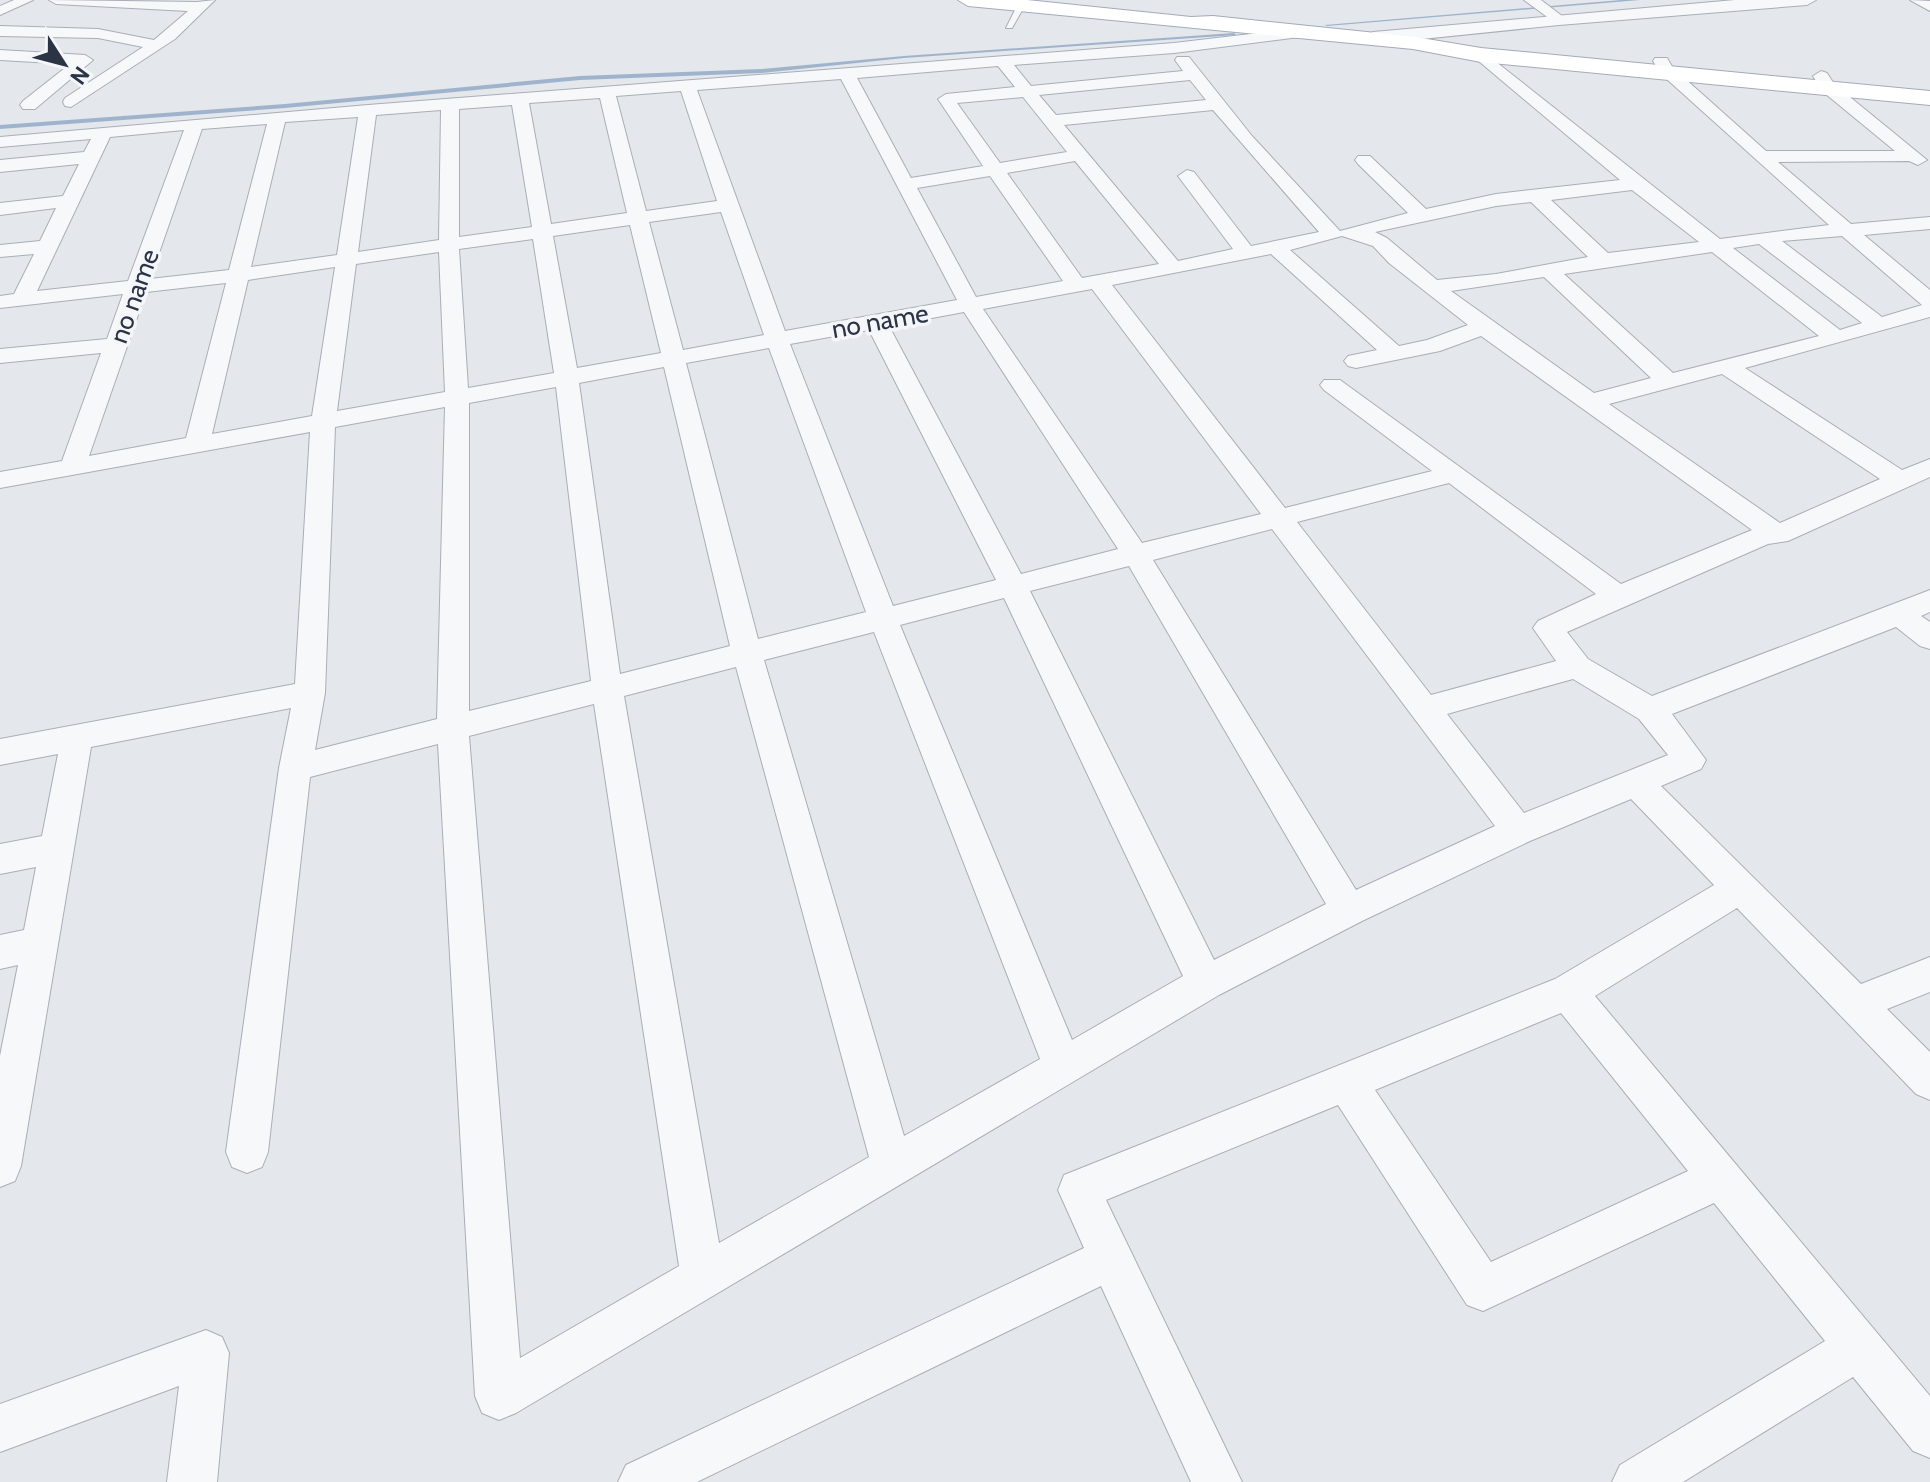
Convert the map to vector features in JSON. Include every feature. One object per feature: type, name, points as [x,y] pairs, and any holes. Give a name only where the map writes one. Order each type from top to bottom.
[{"type":"main road","points":[[968,0],[1373,38],[1481,55],[1664,66]]},
{"type":"main road","points":[[1060,0],[1197,15],[1213,22]]},
{"type":"main road","points":[[1415,43],[1436,40],[1824,82],[1930,88]]},
{"type":"main road","points":[[1824,82],[1930,98]]},
{"type":"street","points":[[0,11],[26,0]]},
{"type":"street","points":[[56,0],[204,4]]},
{"type":"street","points":[[1531,0],[1559,19]]},
{"type":"street","points":[[1373,38],[1559,19],[1807,0]]},
{"type":"street","points":[[1917,0],[1930,7]]},
{"type":"street","points":[[71,102],[170,36],[204,4]]},
{"type":"street","points":[[0,31],[107,35],[137,38],[154,45]]},
{"type":"street","points":[[0,142],[368,110],[1174,48],[1311,32]]},
{"type":"street","points":[[1174,48],[1218,104],[1344,233],[1380,242],[1396,259],[1484,327],[1778,535]]},
{"type":"street","points":[[0,55],[85,60],[29,105]]},
{"type":"street","points":[[1481,55],[1636,184],[1836,338]]},
{"type":"street","points":[[1002,61],[1173,268]]},
{"type":"street","points":[[1664,66],[1761,157],[1930,301]]},
{"type":"street","points":[[846,73],[970,305],[1136,555],[1349,910]]},
{"type":"street","points":[[1195,75],[946,99],[997,169],[1277,519],[1518,831]]},
{"type":"street","points":[[1824,82],[1930,169]]},
{"type":"street","points":[[687,86],[727,205],[882,619],[1063,1067]]},
{"type":"street","points":[[607,92],[636,219],[675,358],[747,654],[892,1166]]},
{"type":"street","points":[[520,99],[567,378],[607,689],[703,1277]]},
{"type":"street","points":[[450,104],[449,246],[457,398],[453,728],[499,1396],[1206,983],[1349,910],[1518,831],[1690,760],[1650,710],[1577,667],[1548,628],[1765,535],[1778,535],[1930,467]]},
{"type":"street","points":[[1051,121],[1218,104]]},
{"type":"street","points":[[247,1152],[295,768],[310,693],[323,422],[368,110]]},
{"type":"street","points":[[197,445],[277,118]]},
{"type":"street","name":"no name","points":[[72,467],[195,124]]},
{"type":"street","points":[[22,300],[103,132]]},
{"type":"street","points":[[908,184],[1079,155]]},
{"type":"street","points":[[1761,157],[1912,156]]},
{"type":"street","points":[[0,166],[91,157]]},
{"type":"street","points":[[1364,160],[1421,215]]},
{"type":"street","points":[[1187,176],[1246,253]]},
{"type":"street","name":"no name","points":[[0,480],[1173,268],[1496,200],[1636,184]]},
{"type":"street","points":[[1536,196],[1603,260]]},
{"type":"street","points":[[0,209],[70,201]]},
{"type":"street","points":[[0,302],[238,275],[727,205]]},
{"type":"street","points":[[1433,287],[1496,280],[1603,260],[1660,255],[1712,243],[1843,229],[1927,225]]},
{"type":"street","points":[[1763,237],[1879,326]]},
{"type":"street","points":[[0,251],[48,246]]},
{"type":"street","points":[[1275,247],[1393,352]]},
{"type":"street","points":[[1548,270],[1668,381]]},
{"type":"street","points":[[1589,402],[1836,338],[1930,310]]},
{"type":"street","points":[[876,322],[1013,586],[1206,983]]},
{"type":"street","points":[[1356,361],[1432,346],[1484,327]]},
{"type":"street","points":[[0,356],[116,345]]},
{"type":"street","points":[[1725,366],[1899,480]]},
{"type":"street","points":[[1332,385],[1618,596]]},
{"type":"street","points":[[295,768],[1453,474]]},
{"type":"street","points":[[1650,710],[1930,600]]},
{"type":"street","points":[[1899,614],[1930,638]]},
{"type":"street","points":[[1423,709],[1577,667]]},
{"type":"street","points":[[0,752],[310,693]]},
{"type":"street","points":[[0,1166],[77,738]]},
{"type":"street","points":[[1636,782],[1930,1080]]},
{"type":"street","points":[[0,859],[56,848]]},
{"type":"street","points":[[1217,1482],[1079,1190],[1568,992],[1740,888]]},
{"type":"street","points":[[0,952],[40,943]]},
{"type":"street","points":[[1855,1004],[1930,974]]},
{"type":"street","points":[[1568,992],[1930,1434]]},
{"type":"street","points":[[1346,1082],[1483,1289],[1720,1178]]},
{"type":"street","points":[[643,1482],[1112,1258]]},
{"type":"street","points":[[1637,1482],[1859,1347]]},
{"type":"street","points":[[0,1428],[206,1353],[192,1482]]},
{"type":"lane","points":[[1009,26],[1022,3]]},
{"type":"waterway","points":[[1327,25],[1638,0]]},
{"type":"waterway","points":[[0,127],[285,106],[580,78],[761,71],[904,57],[1234,34]]}]
